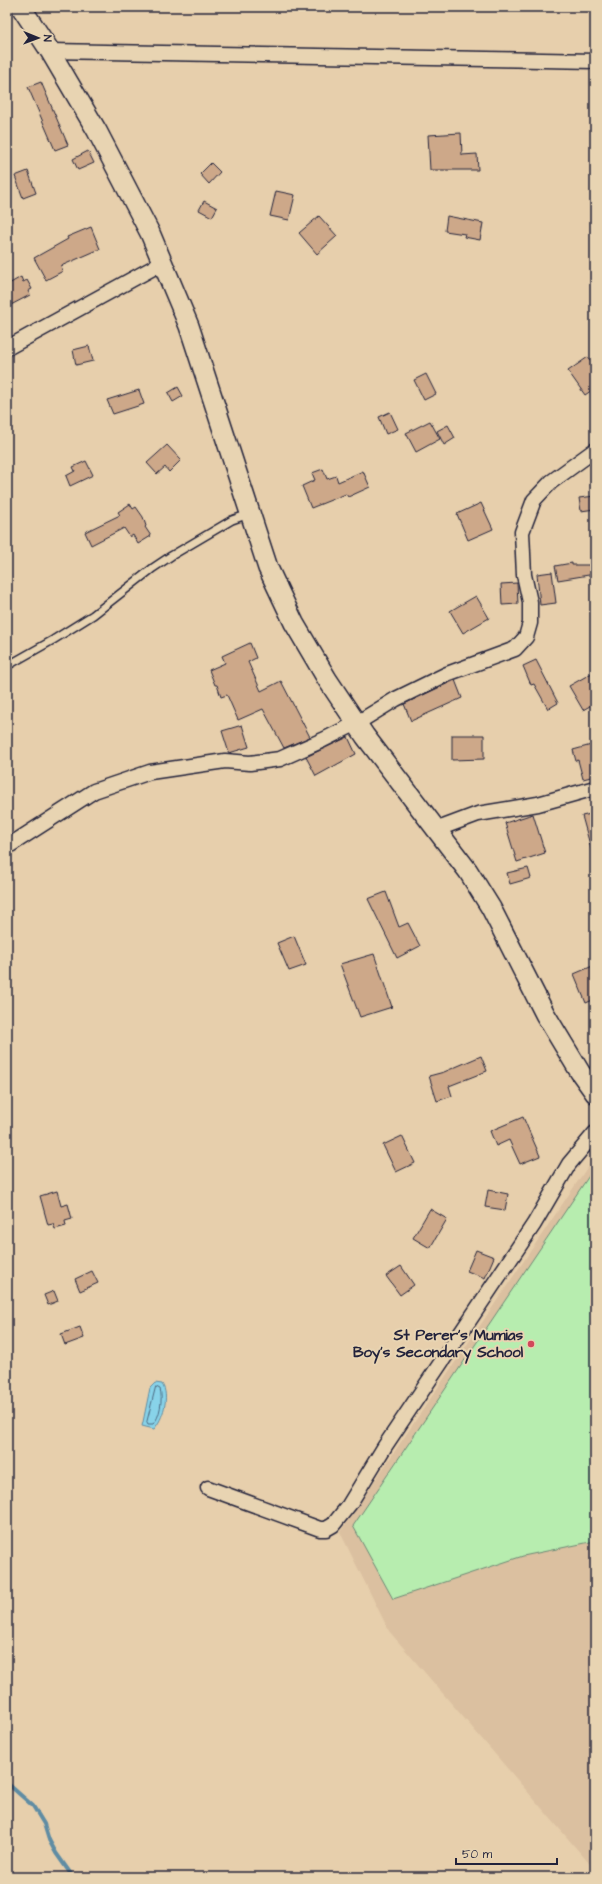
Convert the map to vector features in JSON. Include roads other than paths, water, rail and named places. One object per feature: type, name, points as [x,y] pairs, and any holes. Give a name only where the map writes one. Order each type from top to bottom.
[{"type":"street","points":[[21,7],[50,51],[97,131],[124,179],[150,233],[189,326],[249,514],[268,568],[285,608],[327,679],[357,723],[468,870],[491,908],[545,1014],[580,1072],[595,1093]]},
{"type":"street","points":[[50,51],[595,61]]},
{"type":"street","points":[[7,348],[162,263]]},
{"type":"street","points":[[7,847],[94,791],[150,772],[225,761],[250,763],[280,759],[357,723],[396,699],[447,674],[515,649],[526,637],[530,623],[530,602],[524,575],[522,532],[534,500],[551,482],[595,450]]},
{"type":"street","points":[[438,829],[478,814],[538,804],[595,788]]},
{"type":"street","points":[[208,1488],[320,1529],[326,1529],[333,1525],[349,1505],[384,1446],[534,1224],[569,1164],[595,1133]]},
{"type":"lane","points":[[7,666],[93,615],[165,560],[232,520],[249,514]]},
{"type":"water","points":[[155,1383],[162,1384],[165,1401],[163,1414],[154,1429],[142,1426],[150,1388]]},
{"type":"waterway","points":[[7,1783],[33,1806],[44,1824],[49,1840],[56,1853],[73,1877]]},
{"type":"place","name":"St Perer's Mumias Boy's Secondary School","points":[[531,1344]]}]
